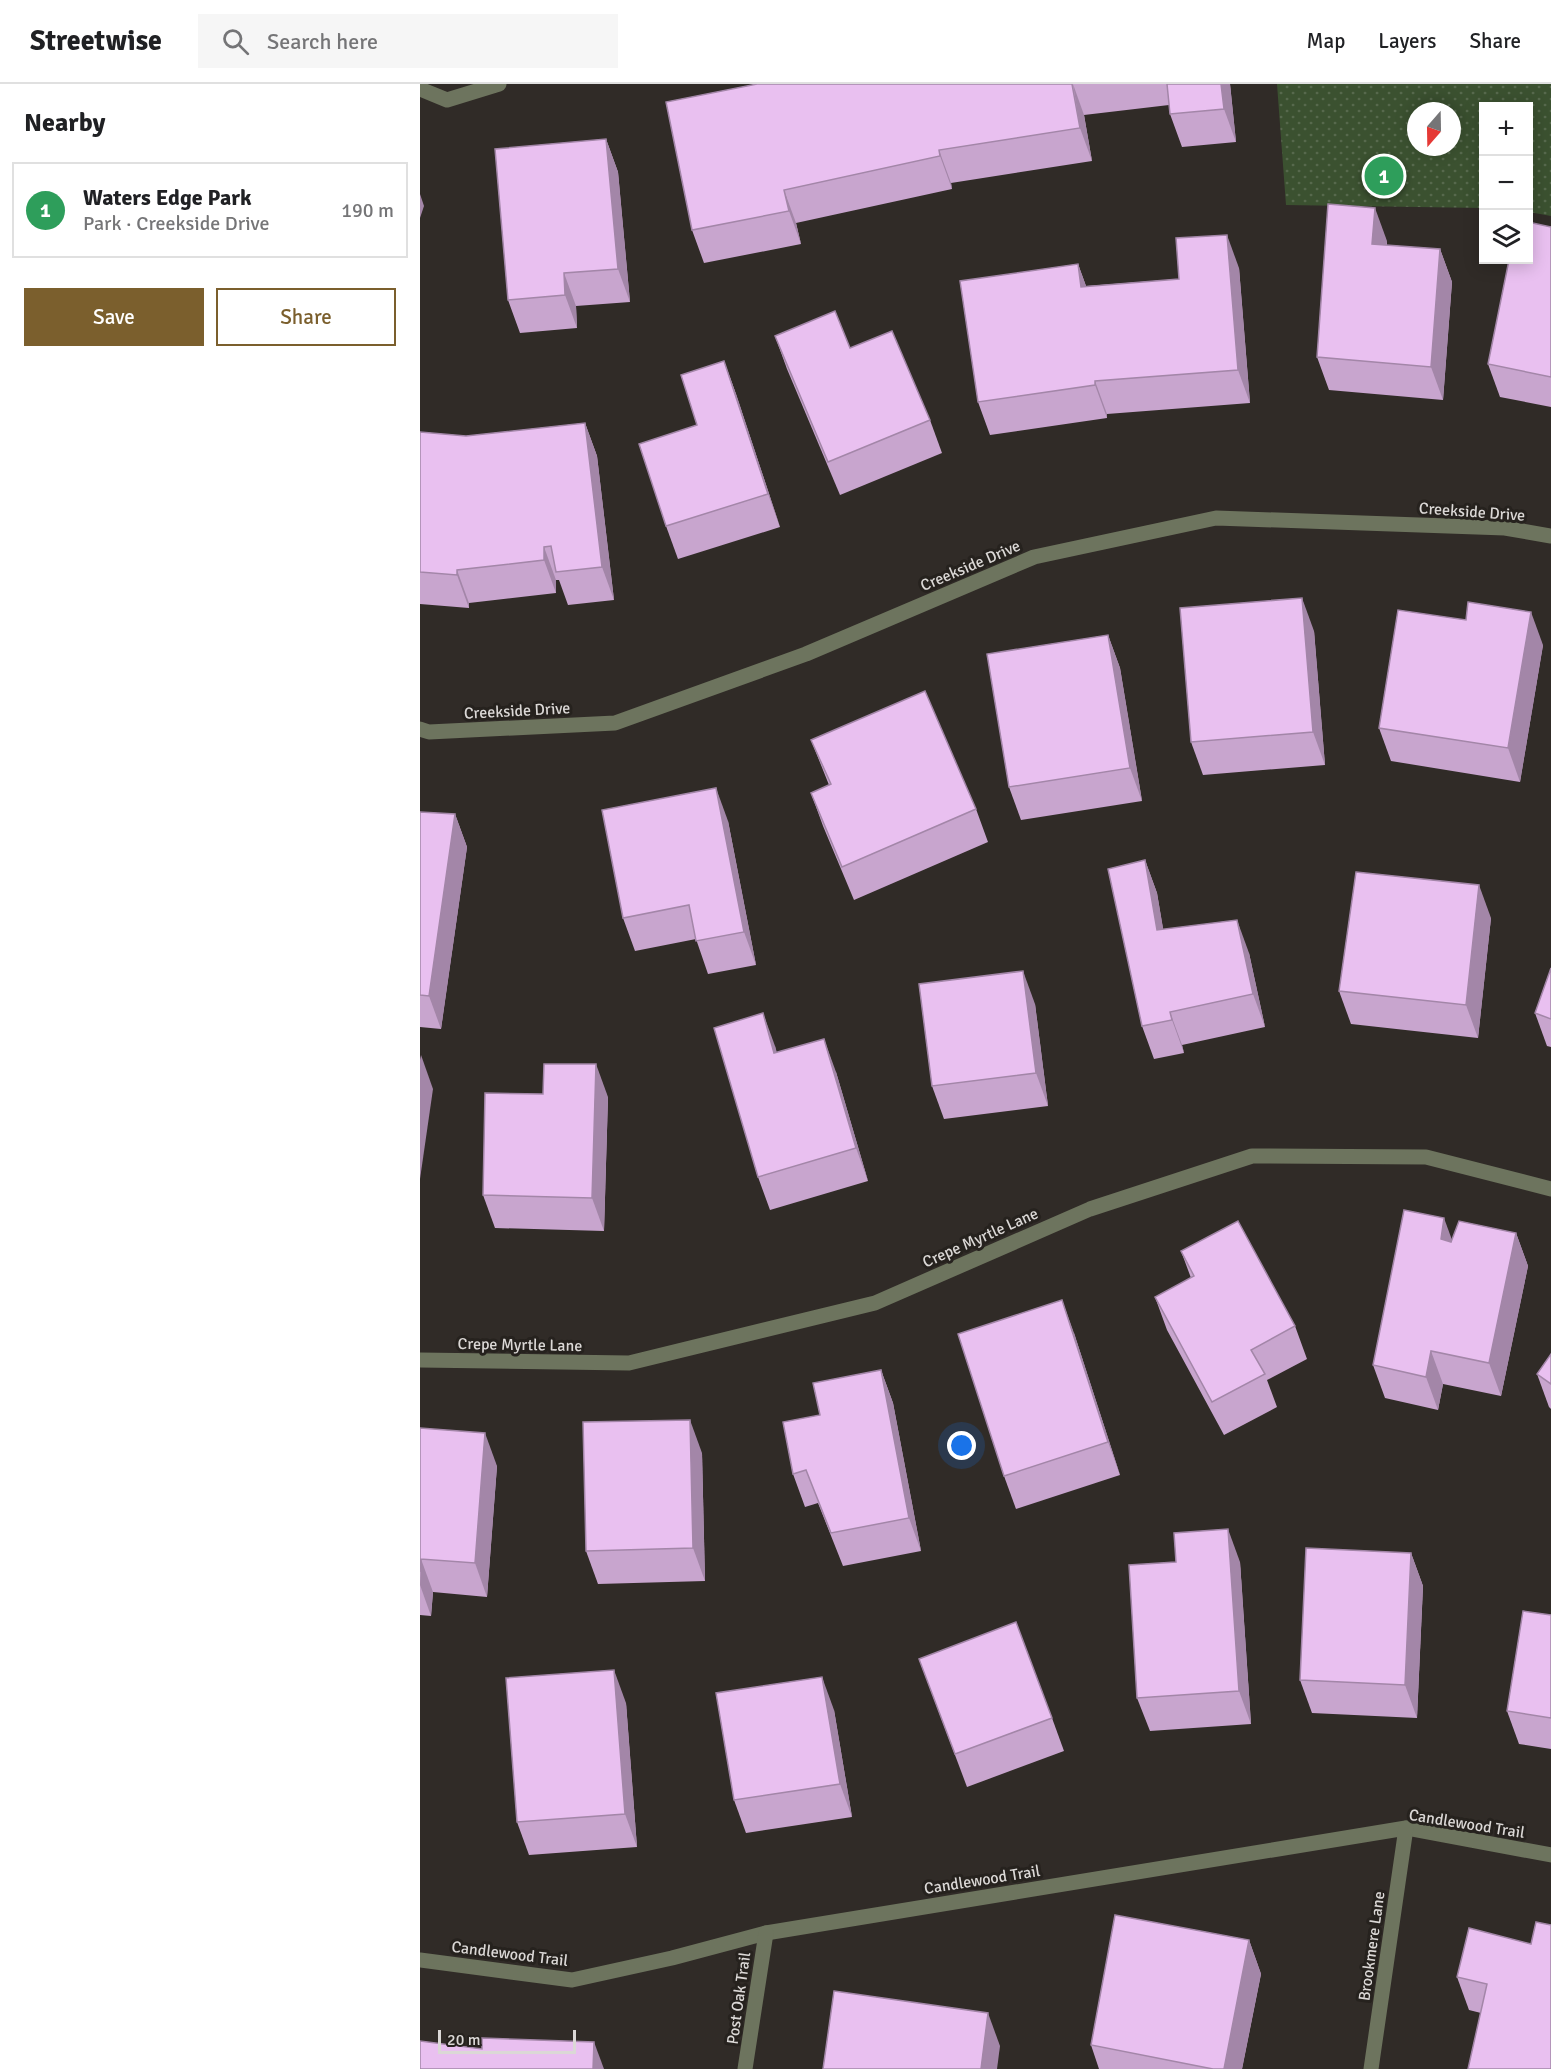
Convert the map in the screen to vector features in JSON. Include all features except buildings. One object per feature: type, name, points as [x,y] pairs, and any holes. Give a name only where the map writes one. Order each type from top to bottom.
[{"type":"street","points":[[420,89],[447,100],[499,84]]},
{"type":"street","name":"Creekside Drive","points":[[420,729],[429,732],[615,723],[806,654],[1034,557],[1216,518],[1504,528],[1551,536]]},
{"type":"street","name":"Crepe Myrtle Lane","points":[[420,1360],[629,1363],[874,1303],[1090,1209],[1252,1156],[1426,1157],[1551,1189]]},
{"type":"street","name":"Candlewood Trail","points":[[420,1960],[572,1980],[672,1958],[766,1933],[1406,1828],[1551,1855]]},
{"type":"street","name":"Brookmere Lane","points":[[1371,2069],[1406,1828]]},
{"type":"street","name":"Post Oak Trail","points":[[746,2069],[766,1933]]},
{"type":"green space","points":[[1277,84],[1551,84],[1551,216],[1533,213],[1533,102],[1479,102],[1479,208],[1286,205]]},
{"type":"place","name":"Waters Edge Park","points":[[1384,176]]}]
